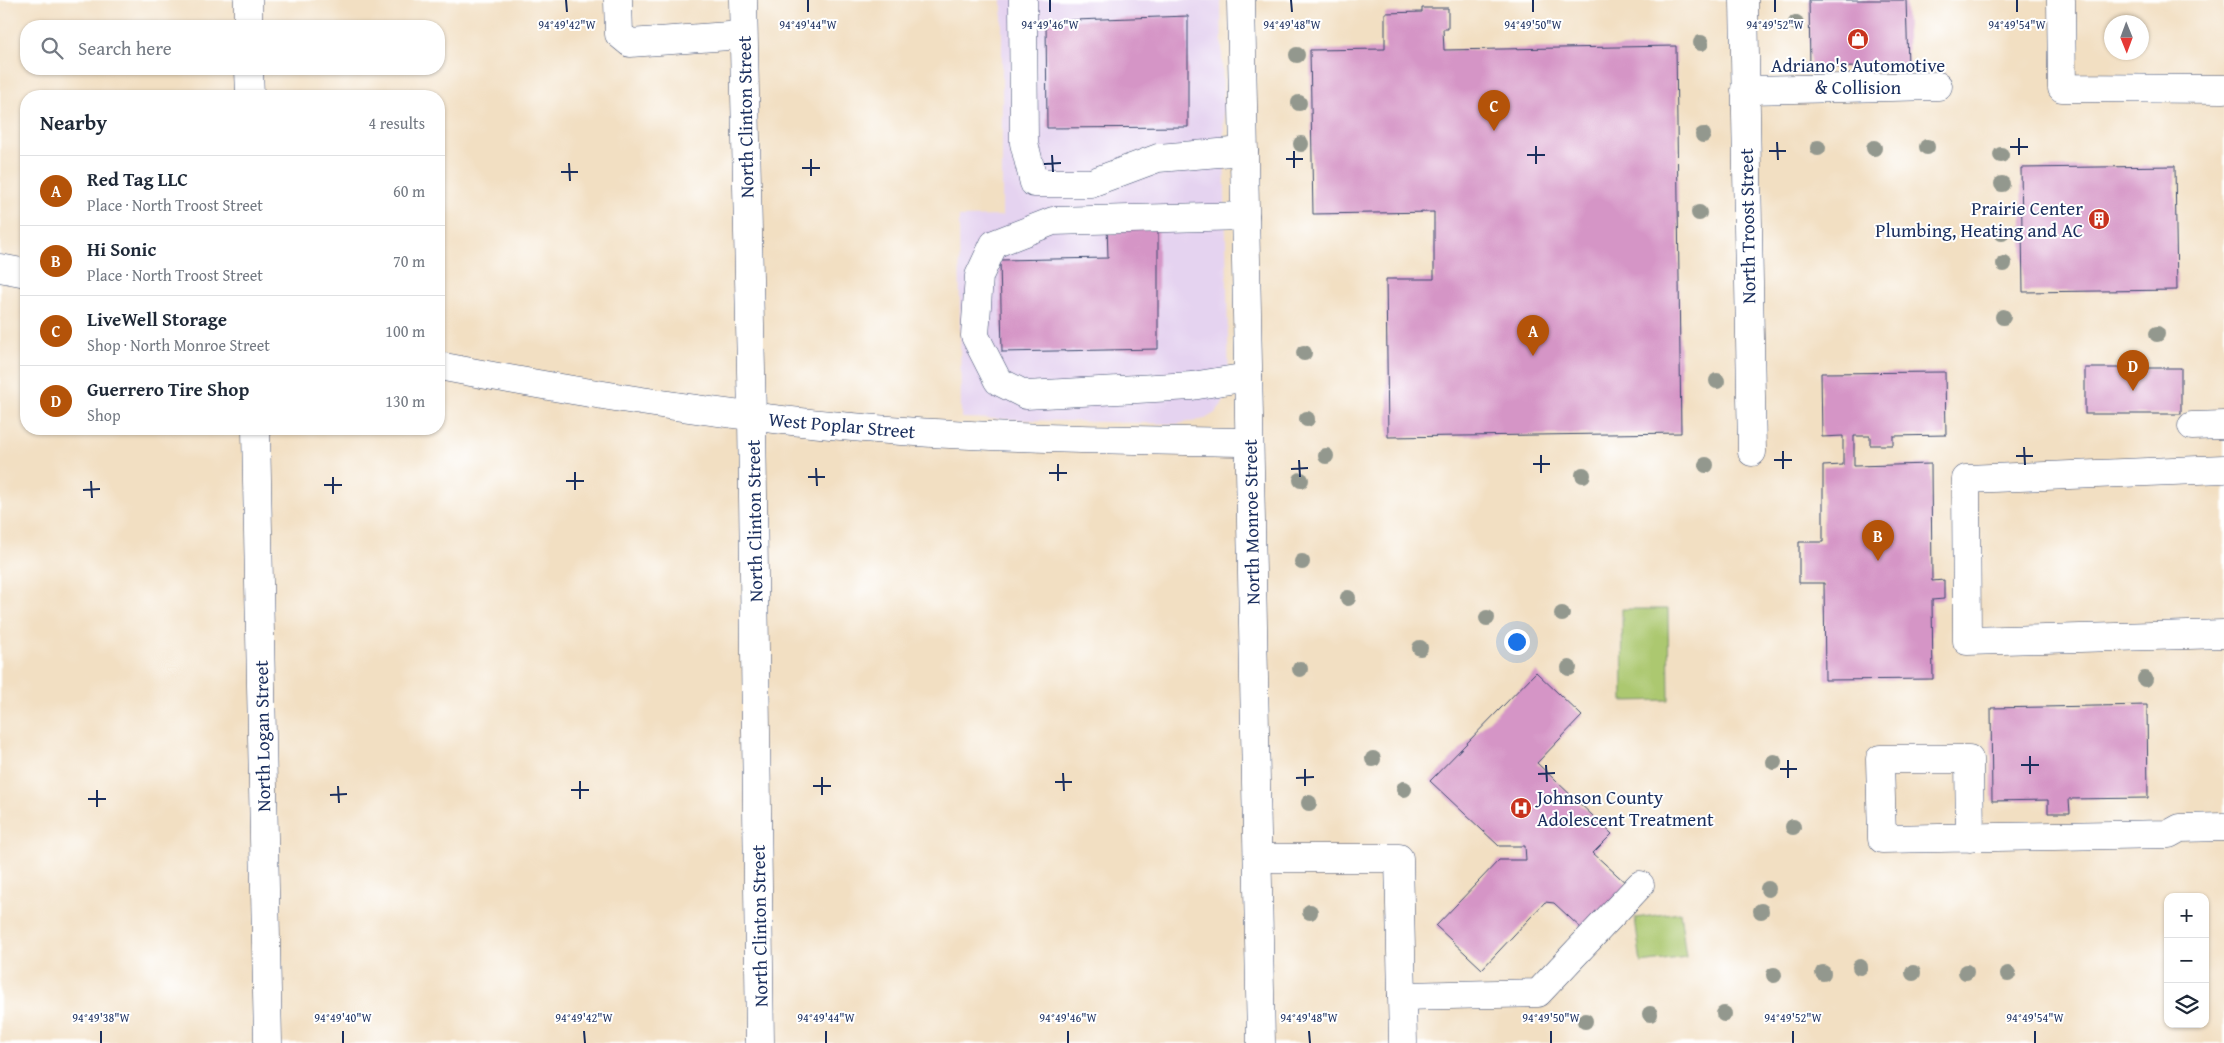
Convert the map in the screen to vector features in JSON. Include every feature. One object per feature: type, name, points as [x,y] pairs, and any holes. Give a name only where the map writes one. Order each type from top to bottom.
[{"type":"street","points":[[248,0],[248,20]]},
{"type":"street","points":[[618,0],[619,34],[630,43],[744,35]]},
{"type":"street","name":"North Clinton Street","points":[[743,0],[752,417],[760,1043]]},
{"type":"street","points":[[1022,0],[1024,143],[1034,183],[1091,183],[1158,158],[1244,151]]},
{"type":"street","name":"North Monroe Street","points":[[1242,0],[1262,1043]]},
{"type":"street","name":"North Troost Street","points":[[1744,0],[1752,452]]},
{"type":"street","points":[[2061,0],[2062,88],[2224,88]]},
{"type":"street","points":[[249,75],[250,90]]},
{"type":"street","points":[[1745,90],[1938,86]]},
{"type":"street","points":[[1245,216],[1054,221],[994,244],[979,276],[975,336],[998,381],[1026,395],[1192,386],[1248,377]]},
{"type":"street","points":[[0,268],[20,272]]},
{"type":"street","name":"West Poplar Street","points":[[445,367],[563,390],[752,417],[865,428],[1025,438],[1249,442]]},
{"type":"street","points":[[1025,438],[1026,395]]},
{"type":"street","points":[[2192,426],[2224,425]]},
{"type":"street","name":"North Logan Street","points":[[256,435],[268,1043]]},
{"type":"street","points":[[2224,469],[1966,479],[1966,488],[1967,641],[2224,634]]},
{"type":"street","points":[[1970,838],[2169,834],[2180,828],[2224,827]]},
{"type":"street","points":[[1258,858],[1399,858],[1403,1043]]},
{"type":"street","points":[[1402,996],[1538,993],[1640,885]]},
{"type":"shaded area","points":[[1002,0],[1221,0],[1229,386],[1223,403],[1215,413],[1205,419],[1177,424],[961,418],[959,217],[1002,216]]},
{"type":"green space","points":[[1622,609],[1668,609],[1669,700],[1623,701]]},
{"type":"green space","points":[[1680,912],[1686,957],[1641,963],[1635,918]]},
{"type":"building","name":"Adriano's Automotive & Collision","points":[[1809,0],[1906,0],[1908,66],[1810,68]]},
{"type":"building","points":[[1422,8],[1448,8],[1448,29],[1443,29],[1444,50],[1676,46],[1681,433],[1388,437],[1386,279],[1434,279],[1434,212],[1313,214],[1310,50],[1385,49],[1385,13],[1422,12]]},
{"type":"building","points":[[1188,16],[1188,127],[1047,128],[1046,21]]},
{"type":"building","name":"Prairie Center Plumbing, Heating and AC","points":[[2175,166],[2177,290],[2023,292],[2021,168]]},
{"type":"building","points":[[1158,223],[1158,349],[1002,352],[1000,260],[1108,258],[1107,224]]},
{"type":"building","points":[[2085,368],[2181,368],[2181,414],[2085,414]]},
{"type":"building","points":[[1945,372],[1946,435],[1893,436],[1893,445],[1870,445],[1870,436],[1854,436],[1854,466],[1931,464],[1932,581],[1944,580],[1944,599],[1932,600],[1933,679],[1825,680],[1824,583],[1799,583],[1799,542],[1823,542],[1823,466],[1843,465],[1843,436],[1822,437],[1821,373]]},
{"type":"building","name":"Johnson County Adolescent Treatment","points":[[1536,672],[1582,716],[1537,763],[1612,834],[1593,853],[1628,885],[1584,931],[1554,903],[1545,902],[1482,969],[1436,926],[1499,860],[1526,860],[1525,846],[1499,846],[1430,781]]},
{"type":"building","points":[[2147,705],[2148,798],[2069,799],[2070,813],[2048,813],[2048,800],[1992,801],[1991,708]]},
{"type":"place","name":"Adriano's Automotive & Collision","points":[[1858,39]]},
{"type":"place","name":"LiveWell Storage","points":[[1494,131]]},
{"type":"place","name":"Prairie Center Plumbing, Heating and AC","points":[[2099,219]]},
{"type":"place","name":"Red Tag LLC","points":[[1533,356]]},
{"type":"place","name":"Guerrero Tire Shop","points":[[2133,391]]},
{"type":"place","name":"Hi Sonic","points":[[1878,561]]},
{"type":"place","name":"Johnson County Adolescent Treatment","points":[[1521,808]]}]
